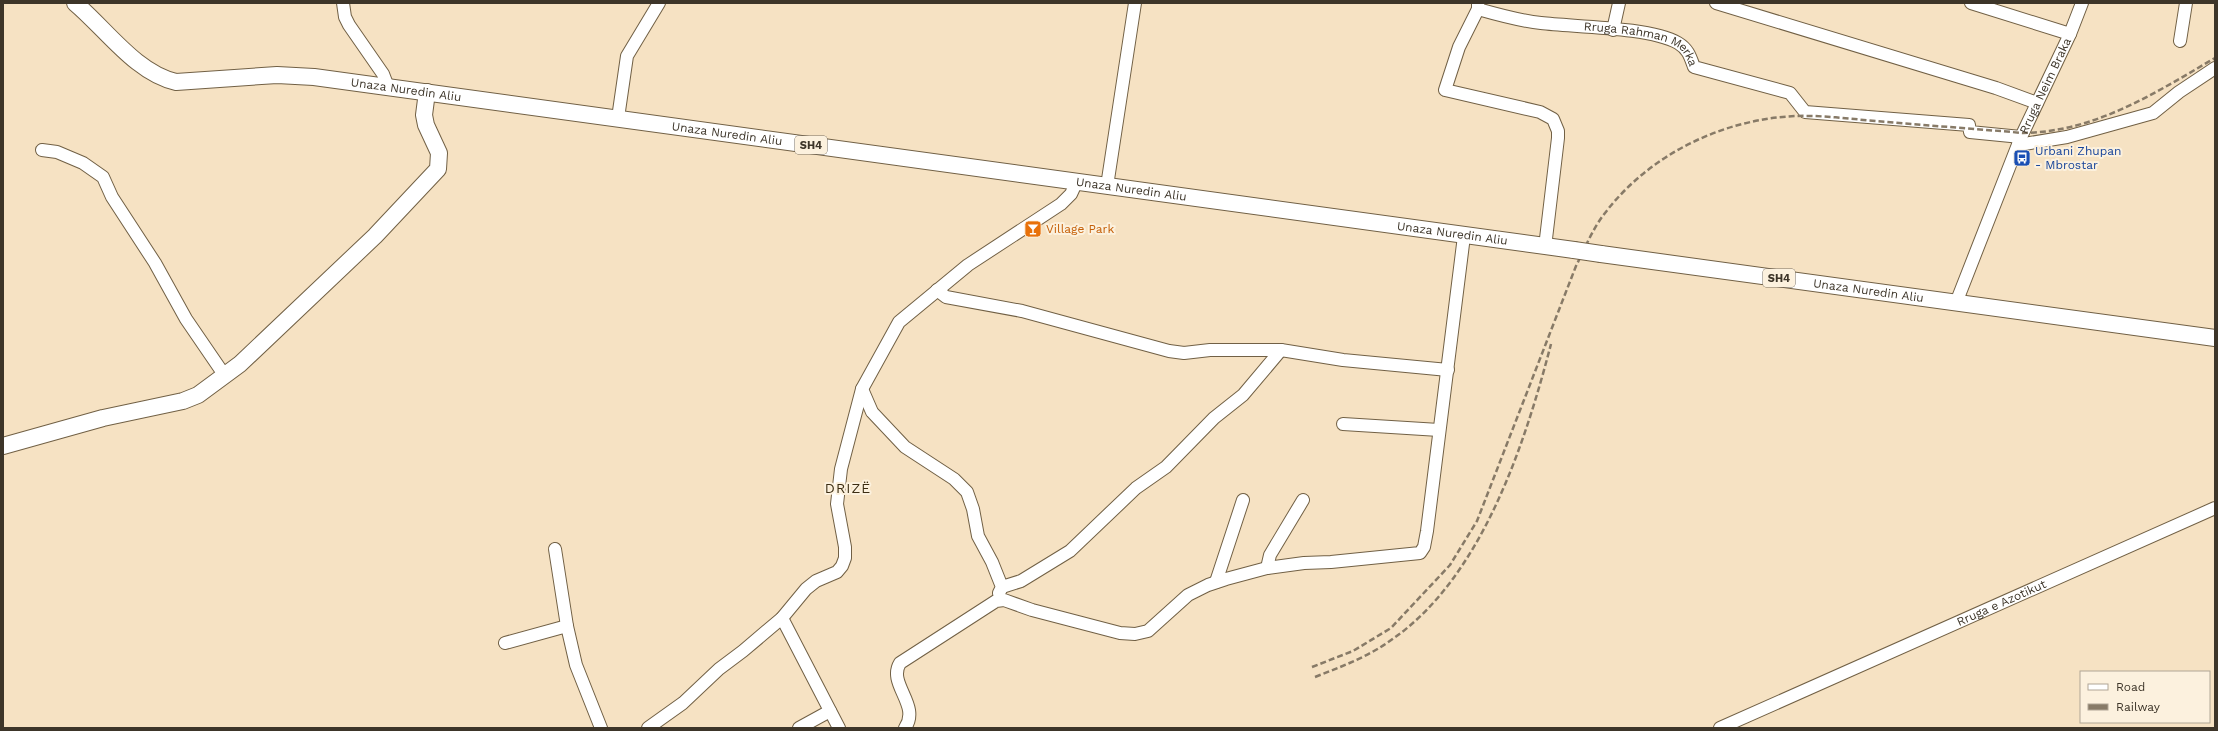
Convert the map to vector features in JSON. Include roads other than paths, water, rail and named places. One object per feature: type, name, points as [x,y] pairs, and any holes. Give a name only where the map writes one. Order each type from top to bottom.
[{"type":"main road","name":"Unaza Nuredin Aliu","points":[[75,3],[142,66],[164,79],[187,82],[293,75],[618,118],[1464,236],[2215,338]]},
{"type":"main road","points":[[3,446],[103,418],[183,402],[198,395],[225,376],[263,343],[375,236],[433,174],[439,164],[440,152],[426,125],[424,105],[427,92]]},
{"type":"street","points":[[343,3],[345,17],[349,25],[383,74],[388,87]]},
{"type":"street","points":[[618,118],[627,56],[659,3]]},
{"type":"street","points":[[1107,186],[1135,3]]},
{"type":"street","points":[[1612,30],[1619,3]]},
{"type":"street","points":[[1716,3],[1996,88],[2037,103]]},
{"type":"street","points":[[1971,3],[2070,34]]},
{"type":"street","name":"Rruga Neim Braka","points":[[1956,303],[2020,141],[2070,34],[2082,3]]},
{"type":"street","points":[[2180,41],[2186,3]]},
{"type":"street","points":[[1478,6],[1465,34],[1445,90],[1540,112],[1553,119],[1558,130],[1558,138],[1545,247]]},
{"type":"street","name":"Rruga Rahman Merka","points":[[1478,6],[1506,17],[1539,23],[1662,36],[1676,42],[1689,52],[1694,67],[1790,94],[1805,112],[1969,125],[1970,132],[2020,141]]},
{"type":"street","points":[[2020,141],[2084,133],[2153,113],[2179,92],[2215,68]]},
{"type":"street","points":[[42,150],[57,152],[83,163],[103,177],[112,197],[155,263],[186,319],[225,376]]},
{"type":"street","points":[[648,728],[683,703],[719,669],[744,651],[782,618],[806,589],[816,581],[837,572],[845,558],[837,504],[838,484],[862,389],[899,322],[936,290],[996,245],[1062,204],[1070,194],[1077,181]]},
{"type":"street","points":[[905,728],[909,720],[910,712],[897,677],[897,667],[900,663],[1000,600],[1120,633],[1135,634],[1148,631],[1182,599],[1216,582],[1267,568],[1304,563],[1331,562],[1420,553],[1424,547],[1427,531],[1464,236]]},
{"type":"street","points":[[936,290],[946,297],[1022,311],[1169,351],[1184,353],[1217,350],[1281,350],[1343,360],[1448,370]]},
{"type":"street","points":[[1002,587],[1021,581],[1070,551],[1136,488],[1166,466],[1204,428],[1243,395],[1281,350]]},
{"type":"street","points":[[862,389],[872,412],[905,447],[944,472],[967,492],[973,509],[978,536],[992,562],[1002,587],[1000,600]]},
{"type":"street","points":[[1343,424],[1440,430]]},
{"type":"street","points":[[1216,582],[1243,500]]},
{"type":"street","points":[[1267,568],[1270,555],[1303,500]]},
{"type":"street","name":"Rruga e Azotikut","points":[[1720,728],[2215,508]]},
{"type":"street","points":[[555,548],[566,626],[576,665],[601,728]]},
{"type":"street","points":[[782,618],[839,728]]},
{"type":"street","points":[[505,643],[566,626]]},
{"type":"street","points":[[799,728],[830,711]]},
{"type":"railway","points":[[1312,667],[1353,651],[1391,628],[1450,565],[1477,521],[1576,266],[1593,232],[1605,213],[1623,192],[1644,173],[1666,157],[1715,132],[1742,124],[1796,116],[1830,117],[2023,133],[2049,131],[2075,126],[2124,108],[2147,97],[2215,58]]},
{"type":"railway","points":[[1315,677],[1346,665],[1394,638],[1425,612],[1452,580],[1475,544],[1496,505],[1513,465],[1528,423],[1551,344]]},
{"type":"place","name":"Urbani Zhupan - Mbrostar","points":[[2022,158]]},
{"type":"place","name":"Village Park","points":[[1033,229]]},
{"type":"district","name":"DRIZË","points":[[848,488]]}]
